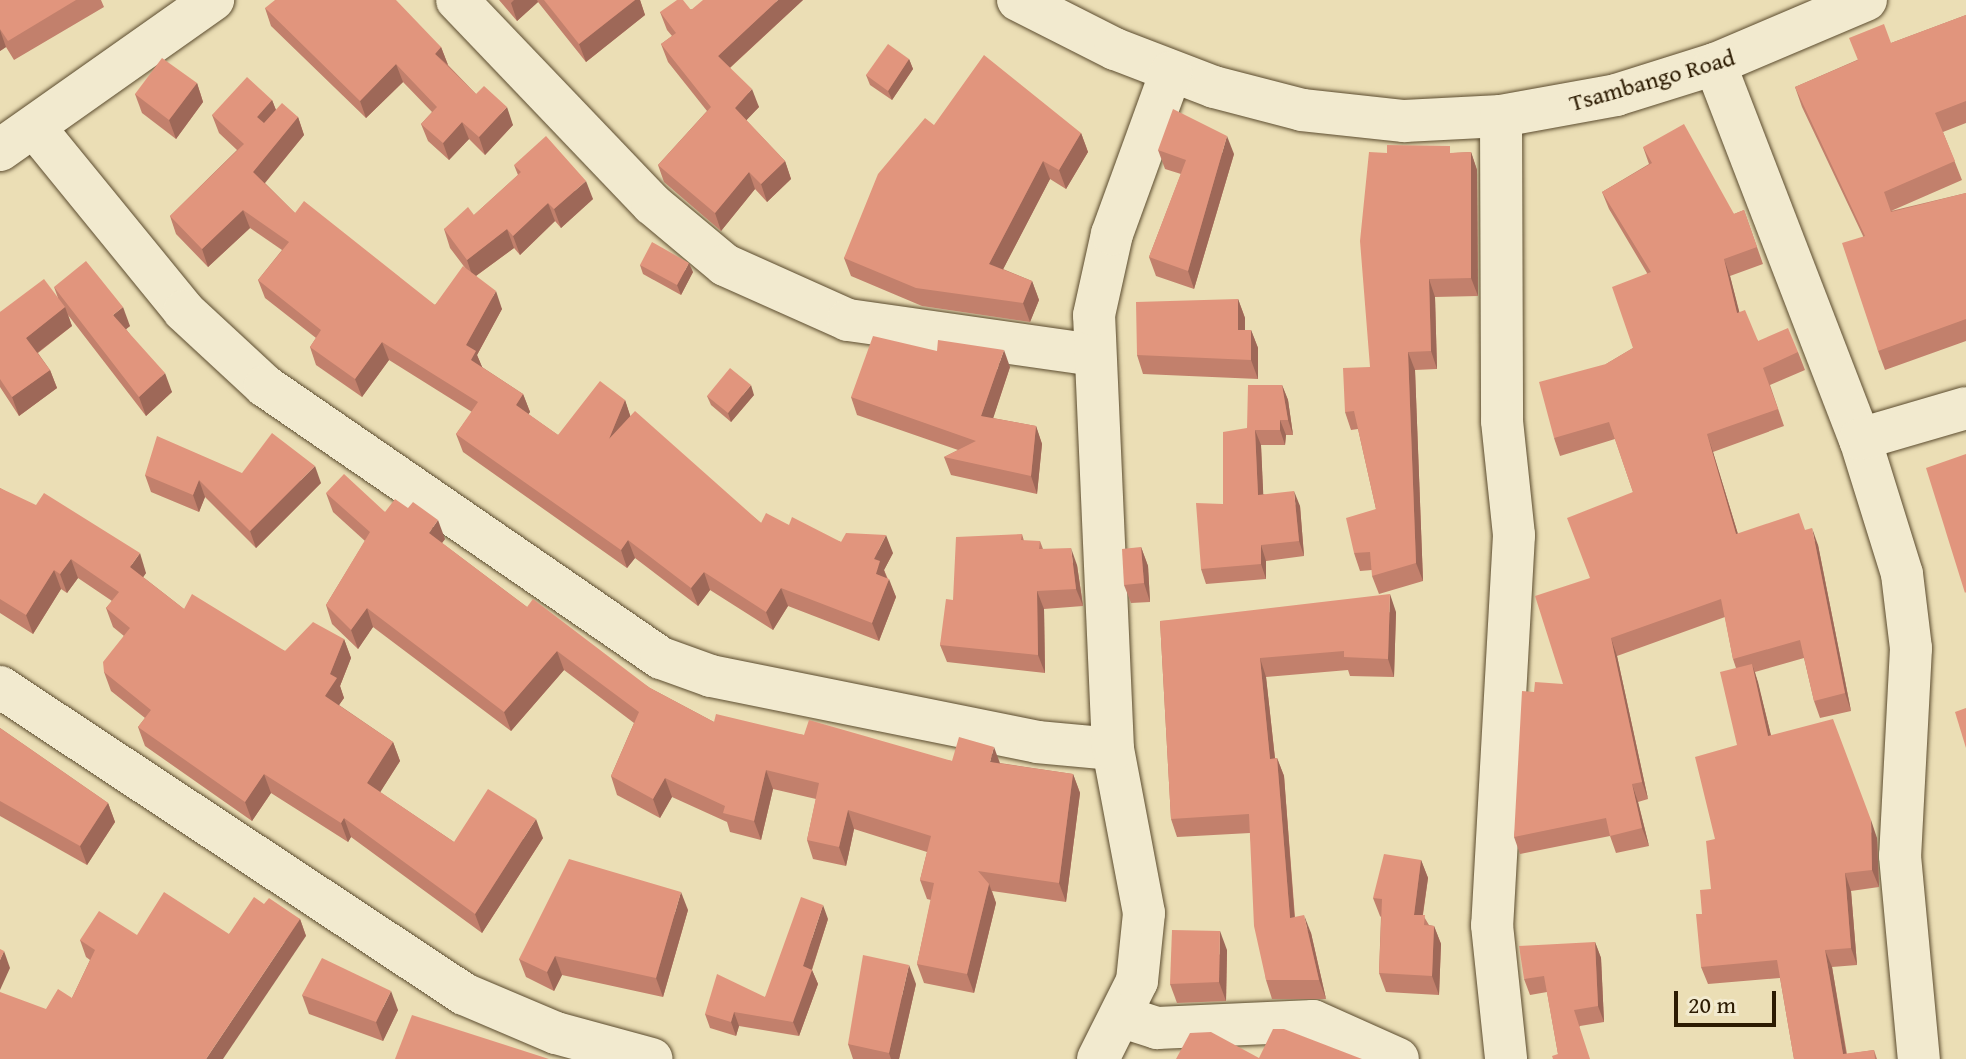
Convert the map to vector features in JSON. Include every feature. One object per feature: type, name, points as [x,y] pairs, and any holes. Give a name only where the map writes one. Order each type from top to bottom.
[{"type":"street","points":[[0,150],[213,0]]},
{"type":"street","points":[[457,0],[652,204],[725,265],[848,320],[1093,355]]},
{"type":"street","name":"Tsambango Road","points":[[1018,0],[1171,72],[1258,101],[1353,118],[1501,116],[1616,95],[1715,64],[1866,0]]},
{"type":"street","points":[[1715,64],[1860,439],[1902,574],[1911,648],[1899,804],[1919,1059]]},
{"type":"street","points":[[1098,1059],[1123,1017],[1137,981],[1144,913],[1113,749],[1093,355],[1112,234],[1171,72]]},
{"type":"street","points":[[1501,116],[1502,421],[1514,535],[1492,925],[1506,1059]]},
{"type":"street","points":[[35,128],[184,311],[265,386],[661,658],[727,679],[1037,742],[1113,749]]},
{"type":"street","points":[[1860,439],[1966,408]]},
{"type":"street","points":[[0,687],[464,994],[556,1033],[652,1059]]},
{"type":"street","points":[[1123,1017],[1157,1028],[1313,1021],[1398,1059]]},
{"type":"building","points":[[0,0],[76,0],[8,41],[0,29]]},
{"type":"building","points":[[275,0],[396,0],[441,47],[435,54],[476,94],[484,86],[507,107],[479,137],[462,122],[443,143],[421,124],[437,107],[396,64],[360,101],[265,8]]},
{"type":"building","points":[[544,0],[635,0],[579,44]]},
{"type":"building","points":[[677,0],[683,0],[691,10],[703,0],[778,0],[718,56],[752,89],[735,108],[785,161],[761,184],[749,172],[715,213],[658,165],[711,107],[661,44],[676,33],[660,12]]},
{"type":"building","points":[[1966,15],[1966,101],[1935,113],[1955,161],[1884,192],[1891,212],[1966,193],[1966,319],[1878,351],[1842,243],[1865,236],[1795,87],[1858,60],[1849,38],[1884,24],[1891,43]]},
{"type":"building","points":[[888,44],[909,59],[888,91],[866,75]]},
{"type":"building","points":[[984,55],[1081,133],[1059,170],[1043,161],[989,264],[1032,281],[1023,303],[916,288],[844,258],[878,174],[925,118],[934,125]]},
{"type":"building","points":[[162,58],[197,83],[169,120],[135,94]]},
{"type":"building","points":[[247,77],[272,100],[257,117],[264,123],[282,103],[298,117],[253,172],[295,213],[304,201],[435,305],[463,266],[496,291],[466,345],[476,351],[471,360],[523,394],[516,405],[558,435],[600,381],[625,400],[609,439],[635,411],[761,523],[766,513],[789,525],[792,517],[841,542],[846,533],[886,535],[874,559],[880,561],[876,574],[889,579],[872,623],[781,588],[766,612],[704,572],[691,588],[628,540],[621,550],[456,434],[478,402],[382,342],[355,379],[310,347],[321,330],[258,280],[289,242],[243,210],[202,249],[170,216],[244,144],[212,115]]},
{"type":"building","points":[[1173,109],[1227,136],[1188,271],[1149,257],[1186,160],[1158,150]]},
{"type":"building","points":[[1684,124],[1734,214],[1744,210],[1757,247],[1724,259],[1737,313],[1745,310],[1758,341],[1788,328],[1798,352],[1763,368],[1778,409],[1707,434],[1736,534],[1799,513],[1805,530],[1812,528],[1845,693],[1814,701],[1800,640],[1733,659],[1721,599],[1611,638],[1642,782],[1632,784],[1642,828],[1610,836],[1606,818],[1514,837],[1522,691],[1534,692],[1535,682],[1563,684],[1535,596],[1590,578],[1567,518],[1633,492],[1609,422],[1554,438],[1539,382],[1606,364],[1633,348],[1612,287],[1651,272],[1602,192],[1652,163],[1643,147]]},
{"type":"building","points":[[546,136],[586,181],[554,209],[548,203],[513,236],[507,229],[467,260],[444,229],[468,207],[474,215],[521,172],[514,165]]},
{"type":"building","points":[[1387,145],[1450,146],[1450,153],[1471,152],[1471,278],[1429,279],[1431,351],[1408,352],[1416,563],[1372,576],[1370,552],[1354,553],[1346,518],[1376,509],[1354,411],[1345,412],[1343,368],[1370,367],[1360,241],[1369,152],[1387,153]]},
{"type":"building","points":[[652,242],[689,263],[677,285],[640,265]]},
{"type":"building","points":[[86,261],[123,307],[113,315],[165,373],[139,397],[54,287]]},
{"type":"building","points":[[44,279],[65,307],[26,338],[50,370],[12,397],[0,379],[0,312]]},
{"type":"building","points":[[1238,299],[1238,330],[1251,330],[1251,360],[1137,355],[1136,302]]},
{"type":"building","points":[[873,336],[937,351],[938,340],[1004,350],[981,416],[1036,426],[1031,476],[944,457],[976,441],[851,397]]},
{"type":"building","points":[[730,368],[751,385],[728,413],[707,396]]},
{"type":"building","points":[[1248,385],[1282,385],[1288,420],[1280,420],[1280,430],[1255,430],[1258,495],[1294,491],[1299,541],[1261,545],[1261,564],[1201,569],[1196,503],[1223,504],[1223,432],[1247,428]]},
{"type":"building","points":[[272,433],[315,466],[250,531],[199,480],[193,495],[145,475],[157,436],[242,473]]},
{"type":"building","points":[[1966,454],[1966,592],[1965,593],[1926,468]]},
{"type":"building","points":[[344,474],[385,512],[395,499],[408,508],[413,502],[438,520],[429,533],[527,607],[533,599],[650,688],[714,722],[716,714],[804,735],[809,720],[952,761],[959,737],[994,747],[990,762],[1073,774],[1059,883],[978,871],[989,884],[967,974],[917,964],[934,883],[920,880],[931,836],[848,810],[839,847],[807,840],[819,783],[766,770],[754,821],[723,813],[725,806],[665,778],[653,799],[611,776],[639,712],[557,651],[504,712],[367,608],[351,630],[326,605],[370,532],[326,493]]},
{"type":"building","points":[[0,488],[36,505],[44,493],[140,553],[130,567],[184,609],[192,594],[285,651],[313,622],[344,639],[330,674],[337,678],[325,696],[393,742],[367,783],[454,842],[488,789],[536,819],[475,914],[344,818],[341,823],[264,774],[245,802],[138,727],[151,710],[104,672],[103,662],[130,628],[106,608],[119,592],[71,559],[60,574],[54,570],[26,615],[0,599]]},
{"type":"building","points":[[1022,534],[1021,540],[1040,541],[1039,549],[1071,548],[1076,589],[1037,591],[1038,655],[940,645],[946,599],[953,600],[956,537]]},
{"type":"building","points":[[1141,547],[1144,583],[1124,585],[1122,549]]},
{"type":"building","points":[[1390,594],[1388,659],[1344,657],[1344,651],[1260,658],[1270,759],[1277,758],[1290,918],[1304,915],[1319,980],[1266,980],[1254,926],[1249,814],[1171,819],[1160,621]]},
{"type":"building","points":[[1752,664],[1768,736],[1833,719],[1871,820],[1872,870],[1845,873],[1851,948],[1825,950],[1843,1054],[1874,1050],[1875,1059],[1794,1059],[1777,960],[1701,967],[1696,914],[1702,914],[1700,890],[1711,889],[1706,841],[1715,839],[1695,757],[1737,745],[1720,672]]},
{"type":"building","points":[[1966,708],[1966,748],[1955,712]]},
{"type":"building","points":[[0,728],[108,803],[80,846],[0,801]]},
{"type":"building","points":[[1384,854],[1421,860],[1414,915],[1425,915],[1424,925],[1434,926],[1432,976],[1379,973],[1382,899],[1373,898]]},
{"type":"building","points":[[569,859],[681,892],[656,978],[555,956],[547,972],[519,959]]},
{"type":"building","points":[[164,892],[229,934],[254,897],[264,904],[269,898],[300,919],[206,1059],[0,1059],[0,992],[46,1009],[58,989],[72,998],[95,950],[80,940],[99,911],[137,935]]},
{"type":"building","points":[[801,897],[823,905],[803,966],[812,970],[793,1022],[734,1012],[731,1022],[705,1014],[717,974],[765,997]]},
{"type":"building","points":[[1172,930],[1220,931],[1219,982],[1170,984]]},
{"type":"building","points":[[1595,942],[1598,1006],[1574,1010],[1590,1059],[1553,1059],[1552,1056],[1558,1054],[1544,976],[1524,979],[1519,946]]},
{"type":"building","points":[[863,955],[909,965],[889,1053],[848,1044]]},
{"type":"building","points":[[322,958],[391,991],[376,1022],[302,995]]},
{"type":"building","points":[[412,1015],[549,1059],[395,1059]]},
{"type":"building","points":[[1273,1029],[1284,1029],[1362,1059],[1176,1059],[1190,1033],[1211,1032],[1259,1058]]}]
